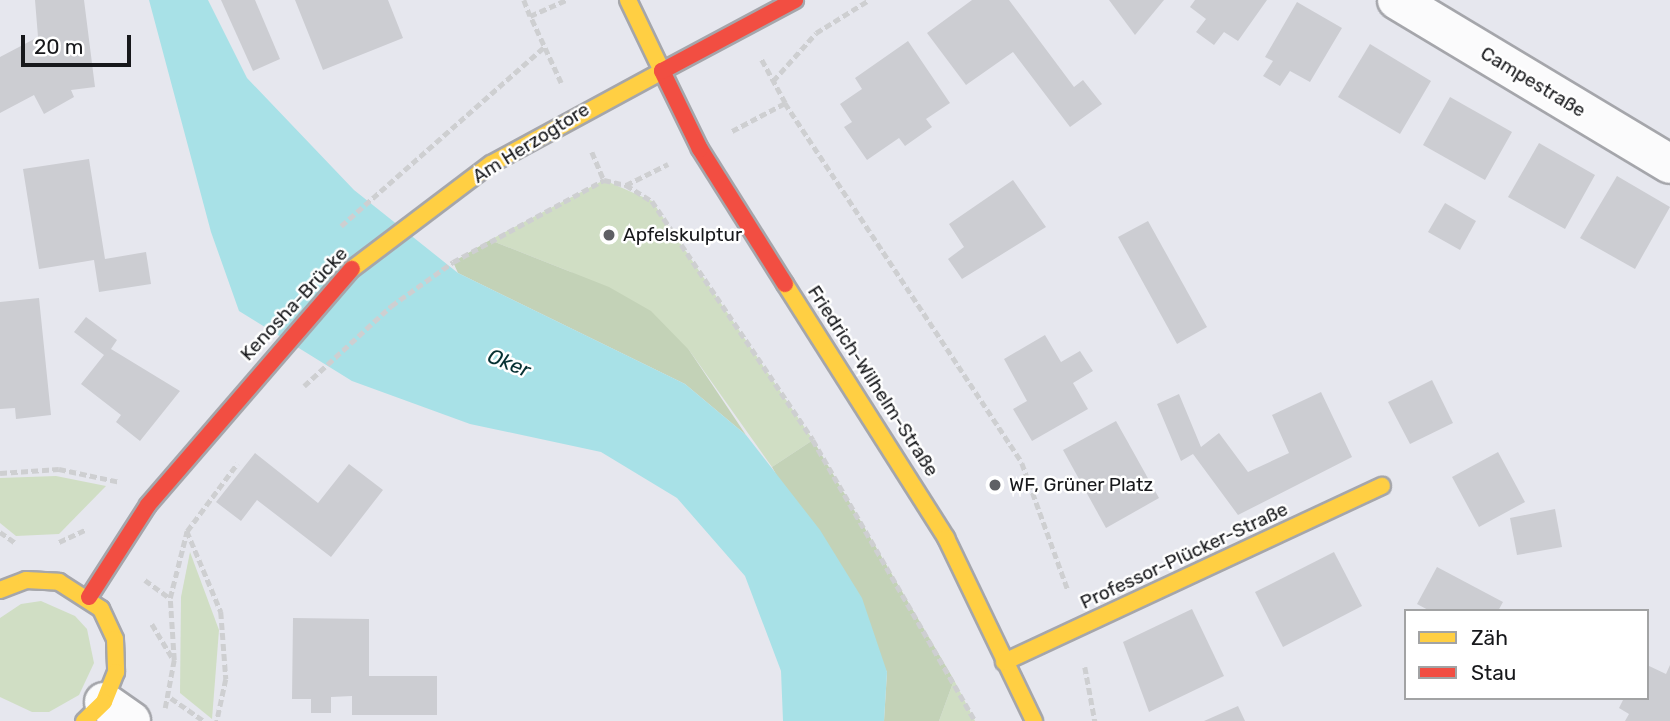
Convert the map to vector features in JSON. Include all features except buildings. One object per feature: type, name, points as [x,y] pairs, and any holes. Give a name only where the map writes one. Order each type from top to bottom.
[{"type":"street","name":"Friedrich-Wilhelm-Straße","points":[[628,0],[700,149],[940,527],[1034,721]]},
{"type":"street","name":"Am Herzogtore","points":[[407,227],[562,121],[795,0]]},
{"type":"street","name":"Campestraße","points":[[1397,0],[1670,164]]},
{"type":"street","name":"Kenosha-Brücke","points":[[89,597],[148,505],[247,386],[348,272],[407,227]]},
{"type":"street","name":"Professor-Plücker-Straße","points":[[1004,662],[1382,486]]},
{"type":"street","points":[[0,590],[43,579],[89,597],[109,624],[116,647],[116,672],[106,715]]},
{"type":"path","points":[[369,198],[545,46],[524,0]]},
{"type":"path","points":[[530,16],[566,0]]},
{"type":"path","points":[[773,81],[816,33],[869,0]]},
{"type":"path","points":[[785,103],[1022,463],[1062,565],[1078,629],[1095,721]]},
{"type":"path","points":[[297,393],[391,306],[453,262],[604,180]]},
{"type":"path","points":[[626,185],[652,201],[813,440],[975,721]]},
{"type":"path","points":[[158,721],[171,698],[170,598],[187,531],[246,453]]},
{"type":"path","points":[[0,473],[59,469],[125,484],[117,493]]},
{"type":"path","points":[[54,544],[79,536],[92,522]]},
{"type":"path","points":[[187,531],[221,612],[226,679],[217,721]]},
{"type":"path","points":[[171,698],[204,721]]},
{"type":"green space","points":[[604,180],[652,201],[813,440],[772,467],[689,350],[571,272],[490,240]]},
{"type":"green space","points":[[490,240],[609,287],[651,311],[689,350],[746,435],[685,384],[458,273],[453,262]]},
{"type":"green space","points":[[813,440],[954,680],[939,721],[884,721],[887,672],[772,467]]},
{"type":"green space","points":[[56,476],[106,486],[59,534],[16,536],[0,523],[0,478]]},
{"type":"green space","points":[[190,552],[219,630],[212,719],[180,693],[181,597]]},
{"type":"green space","points":[[41,601],[75,616],[87,629],[94,663],[79,695],[49,712],[32,712],[0,697],[0,618],[21,604]]},
{"type":"green space","points":[[954,680],[975,721],[939,721]]},
{"type":"water","name":"Oker","points":[[149,0],[208,0],[247,78],[354,190],[458,273],[685,384],[746,435],[820,530],[862,598],[887,672],[884,721],[783,721],[781,671],[745,576],[677,498],[601,452],[470,424],[352,381],[239,311],[211,232]]},
{"type":"traffic: slow","points":[[352,269],[491,164],[662,71],[628,0]]},
{"type":"traffic: slow","points":[[785,284],[946,538],[1034,721]]},
{"type":"traffic: slow","points":[[1004,662],[1382,486]]},
{"type":"traffic: slow","points":[[0,590],[26,580],[59,582],[101,609],[115,639],[116,672],[104,702],[84,721]]},
{"type":"traffic: jam","points":[[785,284],[700,149],[662,71],[795,0]]},
{"type":"traffic: jam","points":[[89,597],[148,505],[352,269]]},
{"type":"place","name":"Apfelskulptur","points":[[609,235]]},
{"type":"place","name":"WF, Grüner Platz","points":[[995,485]]}]
